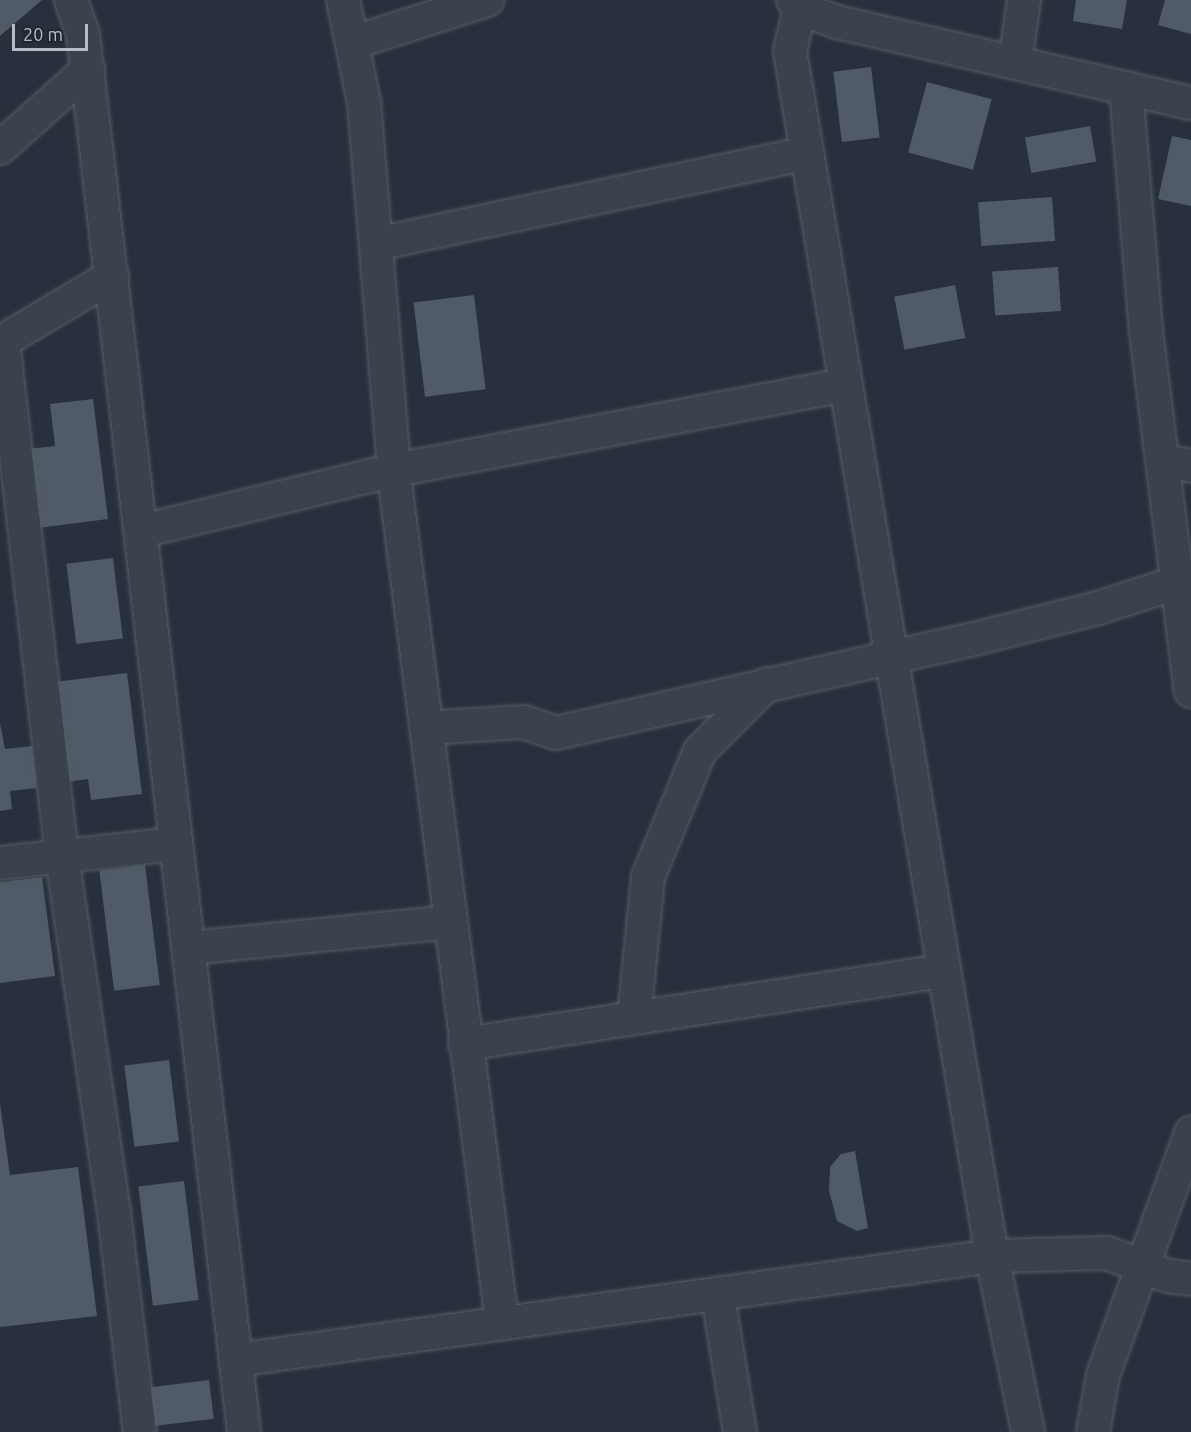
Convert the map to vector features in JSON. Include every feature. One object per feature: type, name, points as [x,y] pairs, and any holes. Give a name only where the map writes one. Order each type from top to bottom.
[{"type":"street","points":[[71,0],[83,34],[88,70],[244,1432]]},
{"type":"street","points":[[343,0],[364,102],[395,470],[465,1044],[502,1320]]},
{"type":"street","points":[[352,43],[487,0]]},
{"type":"street","points":[[1015,63],[1024,0]]},
{"type":"street","points":[[1028,1432],[992,1256],[790,51],[796,4],[837,22],[1191,104]]},
{"type":"street","points":[[0,148],[88,70]]},
{"type":"street","points":[[1126,88],[1146,331],[1177,463],[1179,582],[1191,691]]},
{"type":"street","points":[[376,244],[808,153]]},
{"type":"street","points":[[112,276],[2,340],[62,856],[114,1212],[140,1432]]},
{"type":"street","points":[[142,531],[395,470],[846,385]]},
{"type":"street","points":[[426,728],[524,722],[556,733],[1087,611],[1179,582]]},
{"type":"street","points":[[634,1018],[648,877],[700,751],[766,684]]},
{"type":"street","points":[[0,863],[175,844]]},
{"type":"street","points":[[189,948],[450,922]]},
{"type":"street","points":[[465,1044],[944,971]]},
{"type":"street","points":[[1093,1432],[1103,1375],[1140,1266],[1191,1133]]},
{"type":"street","points":[[236,1360],[502,1320],[718,1296],[992,1256],[1107,1253],[1140,1266],[1191,1279]]},
{"type":"street","points":[[718,1296],[740,1432]]},
{"type":"building","points":[[0,0],[42,0],[0,36]]},
{"type":"building","points":[[1076,0],[1127,0],[1122,29],[1073,21]]},
{"type":"building","points":[[1165,0],[1191,0],[1191,34],[1158,25]]},
{"type":"building","points":[[871,67],[880,137],[842,142],[833,72]]},
{"type":"building","points":[[927,82],[992,99],[973,170],[908,153]]},
{"type":"building","points":[[1090,126],[1096,161],[1031,173],[1025,137]]},
{"type":"building","points":[[1172,136],[1191,140],[1191,206],[1158,199]]},
{"type":"building","points":[[1052,197],[1055,241],[981,246],[978,202]]},
{"type":"building","points":[[1058,267],[1061,311],[995,315],[992,272]]},
{"type":"building","points":[[955,285],[965,338],[904,350],[894,297]]},
{"type":"building","points":[[474,295],[486,389],[425,397],[413,302]]},
{"type":"building","points":[[93,399],[108,519],[38,528],[28,449],[55,446],[50,404]]},
{"type":"building","points":[[113,558],[123,638],[76,644],[66,564]]},
{"type":"building","points":[[127,673],[142,794],[91,800],[88,779],[68,782],[55,682]]},
{"type":"building","points":[[0,723],[5,749],[32,746],[37,788],[10,791],[12,809],[0,811]]},
{"type":"building","points":[[145,865],[160,985],[114,991],[99,871]]},
{"type":"building","points":[[42,877],[55,976],[0,983],[0,882]]},
{"type":"building","points":[[169,1060],[179,1141],[134,1147],[124,1065]]},
{"type":"building","points":[[0,1104],[10,1175],[78,1167],[97,1316],[0,1327]]},
{"type":"building","points":[[855,1151],[868,1228],[857,1231],[837,1221],[829,1191],[830,1167],[841,1154]]},
{"type":"building","points":[[184,1181],[199,1300],[153,1306],[138,1187]]},
{"type":"building","points":[[209,1380],[214,1419],[147,1427],[142,1388]]}]
